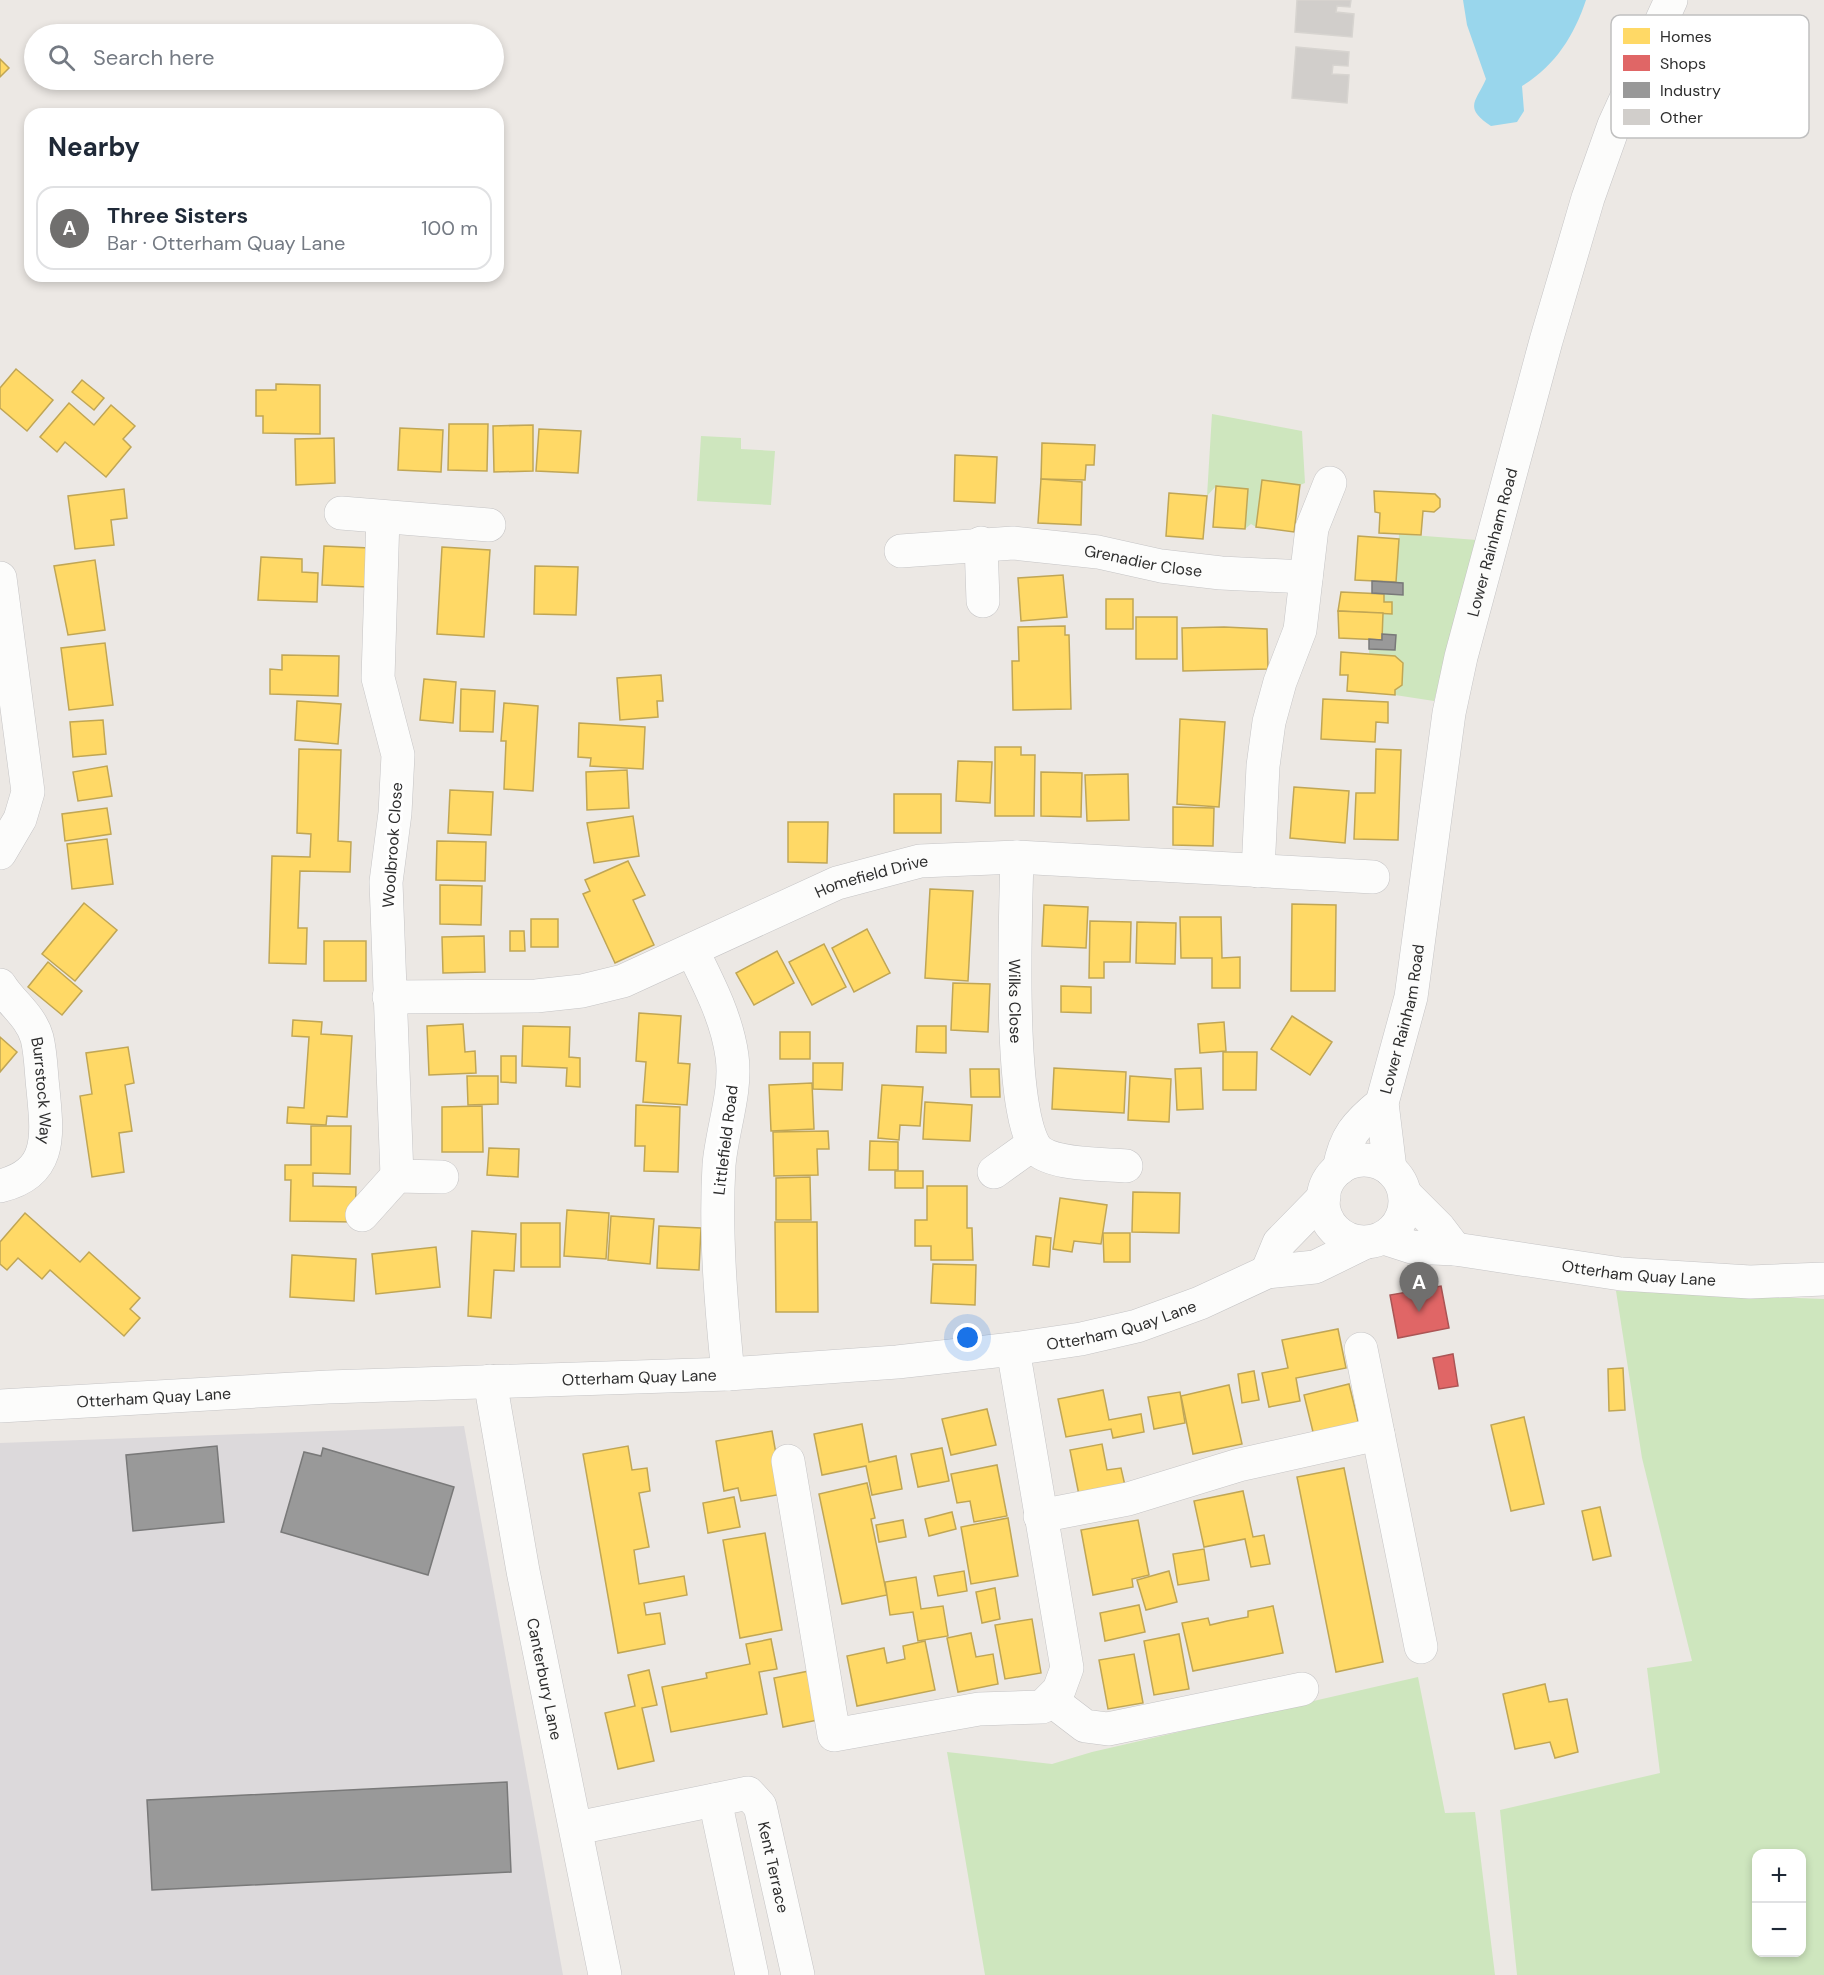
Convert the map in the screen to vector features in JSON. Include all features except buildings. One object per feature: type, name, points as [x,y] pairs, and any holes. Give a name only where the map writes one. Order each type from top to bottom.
[{"type":"street","name":"Lower Rainham Road","points":[[1664,15],[1671,0]]},
{"type":"street","name":"Lower Rainham Road","points":[[1397,1181],[1382,1103],[1411,997],[1449,713],[1461,657],[1546,341],[1588,198],[1611,133]]},
{"type":"street","points":[[1258,871],[1267,733],[1273,704],[1300,630],[1312,528],[1330,483]]},
{"type":"street","points":[[341,513],[489,525]]},
{"type":"street","name":"Woolbrook Close","points":[[383,517],[378,678],[398,755],[395,813],[386,882],[397,1176]]},
{"type":"street","points":[[981,543],[983,601]]},
{"type":"street","name":"Grenadier Close","points":[[901,551],[981,543],[1013,543],[1098,552],[1161,566],[1221,573],[1306,577]]},
{"type":"street","points":[[0,853],[20,819],[28,792],[1,593]]},
{"type":"street","name":"Homefield Drive","points":[[389,997],[536,996],[582,991],[623,981],[814,893],[861,875],[920,861],[1017,857],[1373,878]]},
{"type":"street","name":"Wilks Close","points":[[1017,857],[1013,991],[1024,1113],[1033,1144]]},
{"type":"street","name":"Littlefield Road","points":[[692,950],[724,1022],[732,1058],[733,1076],[723,1127],[718,1200],[721,1302],[728,1374]]},
{"type":"street","name":"Burrstock Way","points":[[0,985],[26,1016],[37,1038],[46,1133],[42,1157],[34,1169],[12,1183],[0,1186]]},
{"type":"street","name":"Lower Rainham Road","points":[[1331,1183],[1344,1144],[1350,1134],[1382,1103]]},
{"type":"street","points":[[994,1172],[1033,1144],[1041,1152],[1053,1157],[1126,1166]]},
{"type":"street","points":[[1267,1272],[1279,1243],[1351,1162],[1364,1160],[1377,1162],[1397,1181],[1455,1249]]},
{"type":"street","points":[[362,1215],[397,1176],[442,1177]]},
{"type":"street","points":[[1331,1183],[1324,1208],[1334,1229],[1353,1241],[1374,1240],[1401,1220],[1397,1181]]},
{"type":"street","name":"Otterham Quay Lane","points":[[0,1406],[172,1394],[728,1374],[897,1362],[1013,1349],[1081,1339],[1137,1326],[1200,1303],[1267,1272],[1315,1267],[1374,1240],[1412,1247],[1455,1249],[1621,1274],[1750,1282],[1824,1279]]},
{"type":"street","points":[[788,1461],[834,1736],[971,1710],[1038,1708],[1051,1700],[1063,1684],[1067,1668],[1013,1349]]},
{"type":"street","points":[[1360,1349],[1421,1647]]},
{"type":"street","name":"Canterbury Lane","points":[[490,1381],[523,1571],[578,1828],[605,1975]]},
{"type":"street","points":[[1040,1516],[1128,1498],[1239,1465],[1378,1434]]},
{"type":"street","points":[[1051,1700],[1085,1726],[1108,1730],[1302,1689]]},
{"type":"street","name":"Kent Terrace","points":[[578,1828],[748,1793],[760,1806],[798,1975]]},
{"type":"street","points":[[715,1800],[752,1975]]},
{"type":"shaded area","points":[[464,1426],[563,1975],[0,1975],[0,1443]]},
{"type":"green space","points":[[1212,414],[1302,431],[1305,483],[1300,485],[1262,481],[1256,527],[1251,524],[1245,529],[1248,489],[1216,486],[1207,496]]},
{"type":"green space","points":[[701,436],[741,438],[741,449],[775,451],[771,505],[697,501]]},
{"type":"green space","points":[[1399,534],[1477,540],[1434,701],[1395,695],[1395,690],[1402,685],[1403,663],[1395,656],[1369,654],[1369,649],[1395,650],[1382,634],[1383,613],[1392,602],[1384,602],[1384,594],[1403,594],[1403,583],[1396,582]]},
{"type":"green space","points":[[1616,1291],[1824,1299],[1824,1975],[1517,1975],[1500,1810],[1660,1773],[1647,1668],[1692,1661],[1642,1458]]},
{"type":"green space","points":[[1418,1677],[1445,1813],[1475,1812],[1495,1975],[985,1975],[947,1752],[1052,1764],[1092,1752]]},
{"type":"water","points":[[1463,0],[1586,0],[1576,26],[1562,49],[1544,69],[1522,86],[1524,111],[1517,122],[1491,126],[1474,109],[1476,99],[1486,79],[1467,25]]},
{"type":"place","name":"Three Sisters","points":[[1419,1312]]}]
